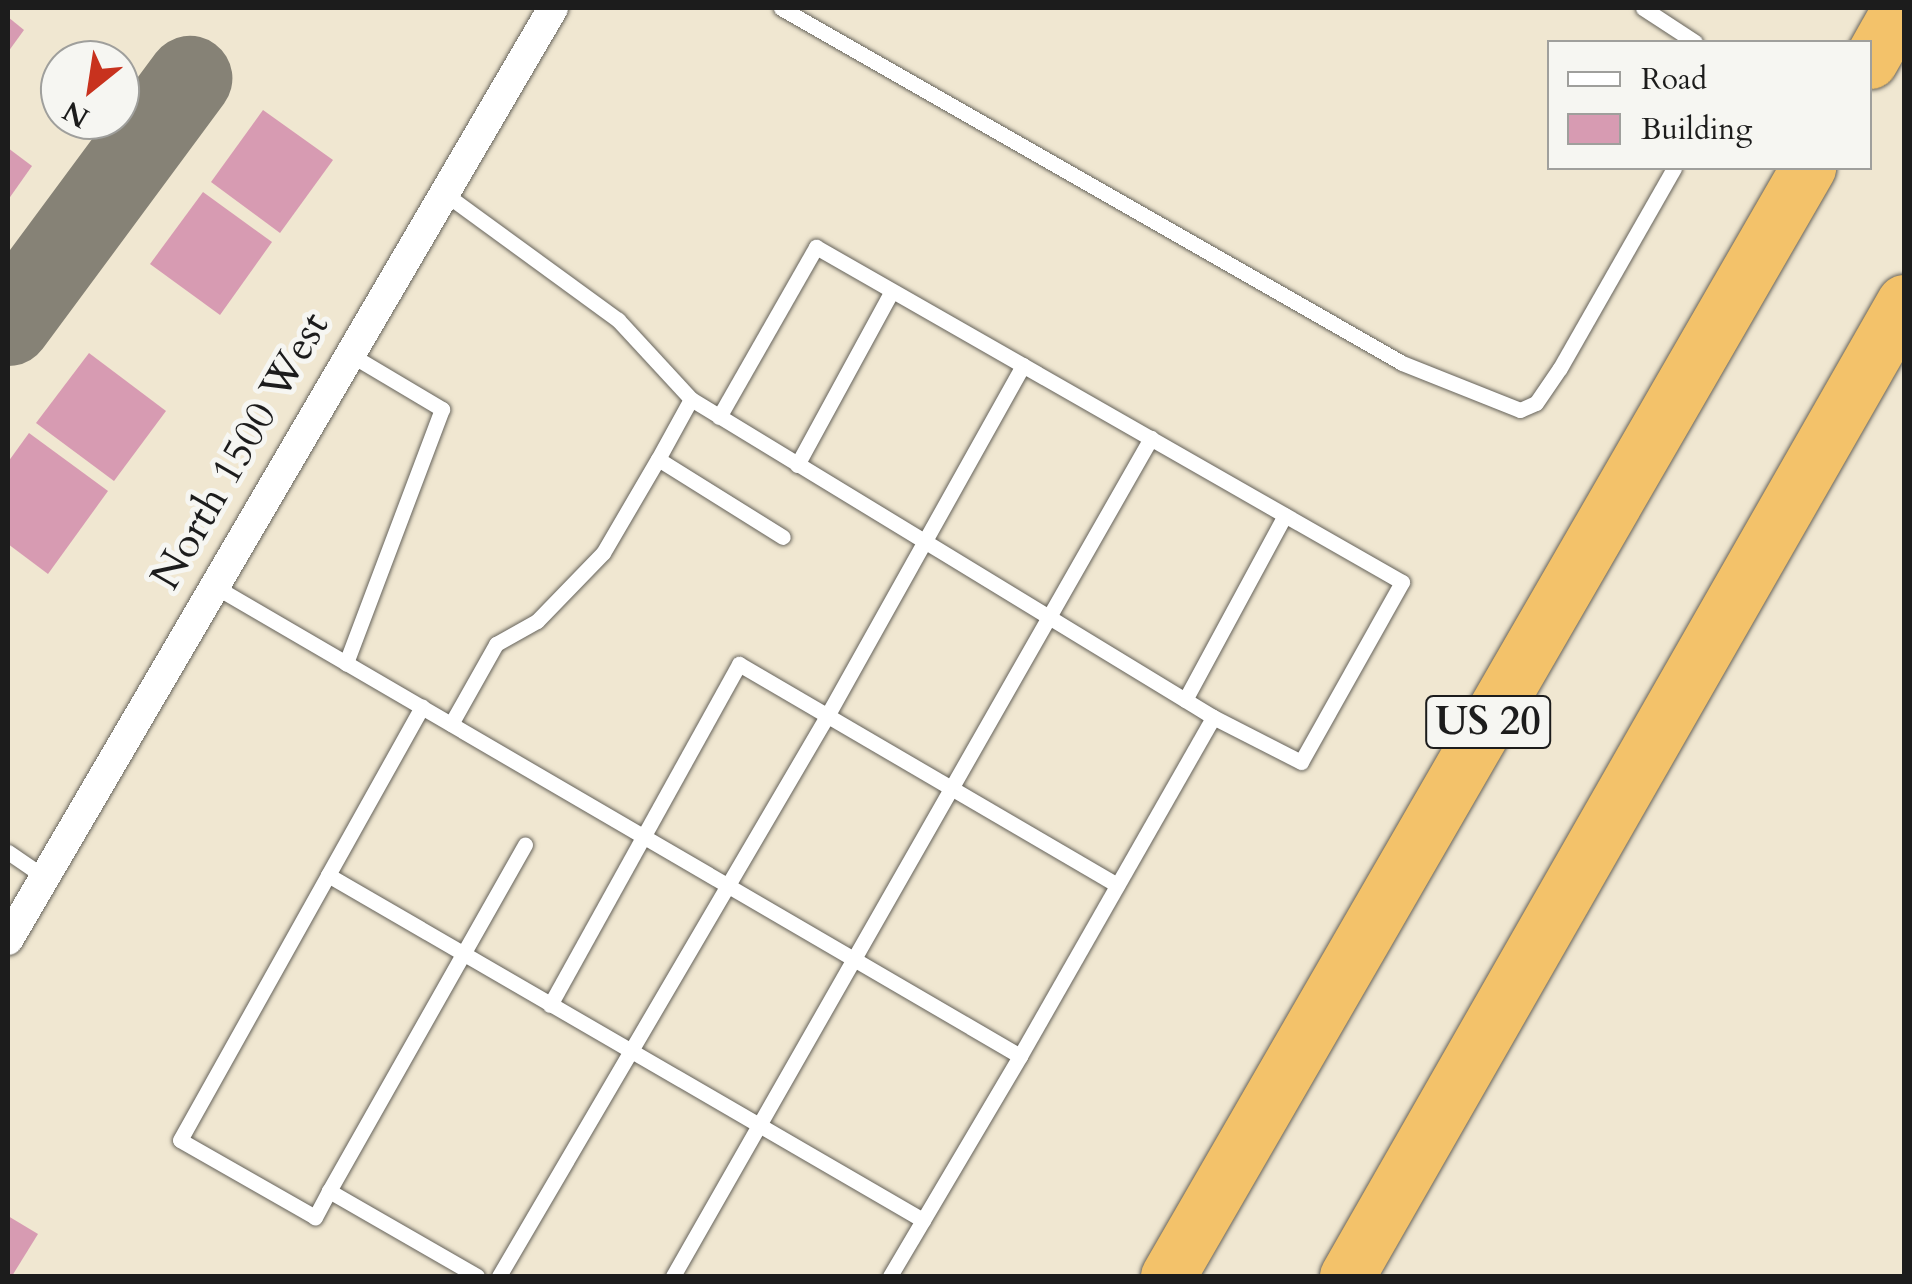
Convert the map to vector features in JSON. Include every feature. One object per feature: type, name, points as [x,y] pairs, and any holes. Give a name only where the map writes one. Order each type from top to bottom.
[{"type":"highway","points":[[1872,57],[1900,8]]},
{"type":"highway","name":"US 20","points":[[1168,1276],[1807,170]]},
{"type":"highway","points":[[1347,1276],[1904,302]]},
{"type":"street","name":"North 1500 West","points":[[8,940],[346,352],[553,8]]},
{"type":"lane","points":[[781,8],[1402,363],[1520,410],[1536,404],[1560,368],[1673,170]]},
{"type":"lane","points":[[1642,8],[1692,40]]},
{"type":"lane","points":[[442,191],[618,320],[691,399],[719,417],[797,465],[1213,717],[1301,762],[1402,582],[816,247],[719,417]]},
{"type":"lane","points":[[797,465],[892,291]]},
{"type":"lane","points":[[346,352],[442,409],[346,663]]},
{"type":"lane","points":[[499,1276],[827,716],[1023,365]]},
{"type":"lane","points":[[451,724],[496,644],[537,621],[603,553],[691,399]]},
{"type":"lane","points":[[673,1276],[1151,438]]},
{"type":"lane","points":[[658,459],[784,537]]},
{"type":"lane","points":[[1185,700],[1285,515]]},
{"type":"lane","points":[[212,585],[1020,1056]]},
{"type":"lane","points":[[550,1005],[740,664],[1117,885]]},
{"type":"lane","points":[[422,707],[180,1140],[315,1217],[525,845]]},
{"type":"lane","points":[[890,1276],[1213,717]]},
{"type":"lane","points":[[8,852],[43,876]]},
{"type":"lane","points":[[328,875],[923,1220]]},
{"type":"lane","points":[[329,1191],[477,1276]]},
{"type":"building","points":[[8,17],[24,30],[8,52]]},
{"type":"building","points":[[263,110],[333,160],[280,233],[211,182]]},
{"type":"building","points":[[8,148],[32,166],[8,200]]},
{"type":"building","points":[[203,192],[272,242],[220,315],[150,264]]},
{"type":"building","points":[[89,353],[166,411],[114,481],[36,423]]},
{"type":"building","points":[[29,433],[108,491],[48,574],[8,544],[8,462]]},
{"type":"building","points":[[8,1216],[38,1234],[12,1276],[8,1276]]},
{"type":"taxiway","points":[[8,323],[189,78]]}]
